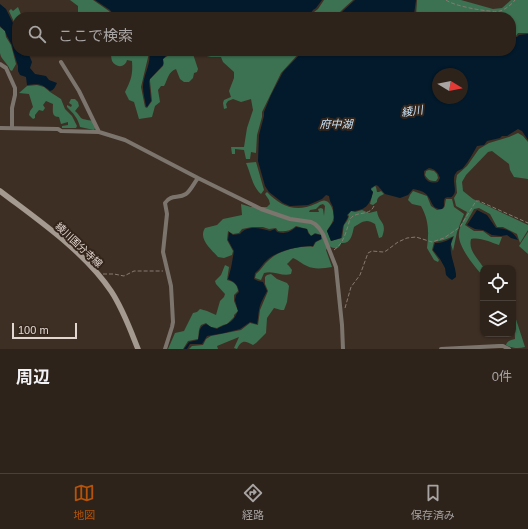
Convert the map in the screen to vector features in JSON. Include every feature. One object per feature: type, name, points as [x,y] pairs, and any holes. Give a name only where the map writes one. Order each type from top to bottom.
[{"type":"main road","name":"綾川国分寺線","points":[[0,191],[66,242],[81,255],[99,275],[111,291],[125,317],[138,349]]},
{"type":"street","points":[[61,62],[79,91],[99,132]]},
{"type":"street","points":[[0,64],[6,68],[15,88],[12,108],[12,128]]},
{"type":"street","points":[[0,128],[58,129],[61,131],[99,132],[125,140],[198,178],[272,213],[290,219],[315,224],[322,234],[336,267],[343,349]]},
{"type":"street","points":[[165,349],[173,322],[171,286],[163,252],[167,214],[165,203],[169,198],[186,194],[198,178]]},
{"type":"street","points":[[441,349],[503,346],[509,349]]},
{"type":"path","points":[[446,0],[456,5],[491,12],[506,9],[515,0]]},
{"type":"path","points":[[341,316],[351,287],[360,275],[368,253],[372,250],[383,252],[386,251],[398,242],[407,238],[416,237],[432,242],[444,238],[460,227],[476,201],[528,223]]},
{"type":"path","points":[[330,252],[343,242],[350,220],[355,215],[369,212],[374,206]]},
{"type":"path","points":[[99,275],[104,273],[124,276],[134,271],[168,271]]},
{"type":"green space","points":[[70,0],[93,0],[110,12],[78,12],[78,6]]},
{"type":"green space","points":[[324,0],[353,0],[340,12],[314,12]]},
{"type":"green space","points":[[417,0],[461,0],[493,9],[502,8],[511,0],[528,0],[528,33],[518,33],[516,36],[516,12],[416,12]]},
{"type":"green space","points":[[18,7],[20,12],[12,12],[12,18],[9,11],[11,9],[13,11]]},
{"type":"green space","points":[[0,27],[5,31],[6,37],[11,45],[12,56],[14,56],[16,64],[12,71],[3,60],[0,53]]},
{"type":"green space","points":[[148,56],[141,87],[145,107],[147,108],[152,101],[150,79],[163,66],[163,59],[168,56],[194,56],[198,69],[189,82],[184,82],[180,79],[176,69],[173,70],[168,76],[164,86],[161,86],[158,90],[160,102],[155,106],[152,117],[139,119],[134,102],[129,100],[125,92],[131,77],[132,61],[127,60],[124,65],[118,66],[112,61],[111,57]]},
{"type":"green space","points":[[207,56],[296,56],[281,73],[262,112],[257,135],[256,153],[251,152],[250,159],[246,159],[244,150],[235,149],[235,154],[232,154],[231,147],[244,147],[247,128],[253,110],[251,99],[241,102],[233,99],[228,101],[226,104],[227,108],[224,109],[224,100],[231,97],[229,91],[234,78],[234,72],[223,62],[221,57]]},
{"type":"green space","points":[[37,85],[44,87],[61,99],[65,109],[72,116],[77,126],[76,128],[62,128],[62,126],[68,125],[68,122],[61,124],[59,117],[56,117],[54,114],[53,104],[46,101],[43,105],[45,108],[43,111],[39,110],[35,115],[35,118],[33,119],[29,115],[33,107],[29,94],[19,93],[27,86]]},
{"type":"green space","points":[[71,99],[75,99],[78,102],[79,106],[75,111],[81,118],[94,121],[96,127],[94,130],[80,127],[77,118],[67,107],[67,105],[71,107],[72,105],[69,103]]},
{"type":"green space","points":[[518,133],[528,142],[528,179],[514,177],[510,170],[509,164],[492,151],[488,152],[466,175],[462,182],[463,191],[473,199],[528,225],[528,230],[520,243],[517,234],[503,227],[497,227],[490,214],[479,208],[474,209],[465,225],[474,231],[483,231],[491,237],[502,237],[499,245],[481,239],[471,239],[470,243],[472,251],[482,265],[480,265],[480,272],[467,256],[459,238],[460,228],[467,212],[456,206],[454,198],[457,193],[457,175],[467,166],[479,149],[489,143]]},
{"type":"green space","points":[[256,162],[264,190],[261,194],[254,184],[246,163]]},
{"type":"green space","points":[[426,171],[434,171],[437,174],[438,178],[436,181],[429,180],[425,175]]},
{"type":"green space","points":[[375,186],[377,192],[381,191],[384,194],[379,197],[377,202],[373,205],[370,204],[373,192],[371,189]]},
{"type":"green space","points":[[413,191],[427,196],[431,206],[437,210],[444,208],[446,199],[452,199],[454,207],[464,214],[457,232],[453,251],[451,244],[454,236],[434,242],[432,250],[439,260],[438,262],[434,260],[427,248],[428,227],[424,211],[421,206],[412,204],[408,200]]},
{"type":"green space","points":[[267,192],[277,201],[289,207],[295,208],[308,207],[323,200],[328,202],[334,215],[334,218],[327,231],[331,241],[342,238],[344,225],[351,211],[355,212],[362,210],[369,213],[377,211],[384,228],[384,232],[382,237],[379,238],[375,224],[369,221],[364,221],[354,227],[353,233],[347,242],[341,243],[339,247],[336,248],[329,246],[326,250],[332,267],[313,268],[293,258],[287,264],[292,270],[291,274],[284,275],[268,272],[264,273],[261,280],[255,278],[256,274],[273,257],[290,249],[313,247],[316,242],[322,239],[321,235],[315,233],[311,236],[307,229],[296,226],[290,230],[283,231],[278,231],[276,228],[269,229],[263,227],[252,227],[242,229],[239,233],[233,234],[228,231],[227,240],[233,251],[232,255],[224,258],[218,257],[206,244],[203,232],[205,228],[217,225],[223,219],[242,215],[241,204],[251,207],[267,207],[270,204],[265,194]],"holes":[[[323,204],[325,206],[324,216],[323,209],[321,208],[318,209],[319,212],[309,212],[310,210],[316,209],[320,205]]]},
{"type":"green space","points":[[528,232],[528,254],[519,246]]},
{"type":"green space","points":[[225,265],[229,267],[227,280],[235,284],[238,291],[234,295],[234,301],[238,311],[234,317],[227,324],[217,328],[211,327],[206,323],[201,325],[198,339],[188,341],[183,349],[168,349],[175,333],[184,331],[193,313],[200,309],[216,315],[220,301],[225,294],[215,281],[221,275]]},
{"type":"green space","points":[[271,274],[277,279],[287,283],[289,286],[287,302],[284,310],[274,308],[267,318],[266,333],[256,343],[253,345],[248,342],[242,342],[237,349],[234,348],[239,337],[217,346],[218,349],[189,349],[192,346],[203,345],[206,339],[211,336],[241,330],[250,323],[258,325],[260,310],[268,291],[265,284],[265,277]]},
{"type":"green space","points":[[516,319],[525,347],[515,348],[506,345],[511,340],[515,339]]},
{"type":"water","points":[[95,0],[322,0],[312,12],[111,12]]},
{"type":"water","points":[[355,0],[416,0],[414,12],[342,12]]},
{"type":"water","points":[[0,4],[6,9],[12,21],[12,45],[5,31],[0,26]]},
{"type":"water","name":"府中湖","points":[[528,34],[528,140],[522,131],[518,129],[507,136],[502,136],[500,138],[487,141],[484,145],[477,146],[462,169],[457,171],[454,181],[455,192],[451,197],[445,199],[442,209],[436,208],[428,196],[420,191],[413,189],[408,195],[400,198],[385,194],[376,185],[371,188],[373,192],[368,204],[360,210],[351,211],[347,215],[348,217],[343,226],[341,238],[331,241],[327,231],[334,221],[334,218],[333,207],[329,196],[326,195],[322,199],[308,205],[290,206],[283,203],[269,192],[265,186],[258,161],[259,135],[264,112],[283,72],[298,56],[516,56],[516,37],[519,35]],"holes":[[[429,168],[435,170],[440,178],[438,182],[430,182],[426,179],[424,171]]]},
{"type":"water","points":[[15,56],[29,56],[32,62],[30,68],[35,74],[46,76],[49,80],[57,83],[50,91],[39,85],[27,85],[26,77],[20,75]]},
{"type":"water","points":[[150,56],[166,56],[163,59],[163,65],[149,81],[151,101],[147,107],[143,87]]},
{"type":"water","points":[[477,210],[487,215],[496,228],[514,234],[518,240],[507,235],[492,235],[483,230],[475,229],[467,225]]},
{"type":"water","points":[[296,227],[307,229],[311,236],[315,234],[321,235],[321,239],[315,242],[313,246],[296,248],[277,253],[268,259],[255,273],[254,279],[263,282],[267,291],[260,305],[257,324],[250,322],[240,329],[207,336],[202,344],[190,344],[187,349],[184,349],[189,342],[198,340],[200,330],[203,325],[206,324],[217,329],[231,321],[238,311],[235,300],[239,290],[233,281],[228,279],[234,251],[228,240],[229,232],[233,235],[240,234],[246,229],[254,228],[270,231],[275,229],[277,232],[285,233]]},
{"type":"water","points":[[453,237],[451,242],[451,251],[456,277],[452,280],[446,275],[445,268],[433,250],[435,243],[444,242]]},
{"type":"water label","name":"綾川","points":[[412,111]]}]
